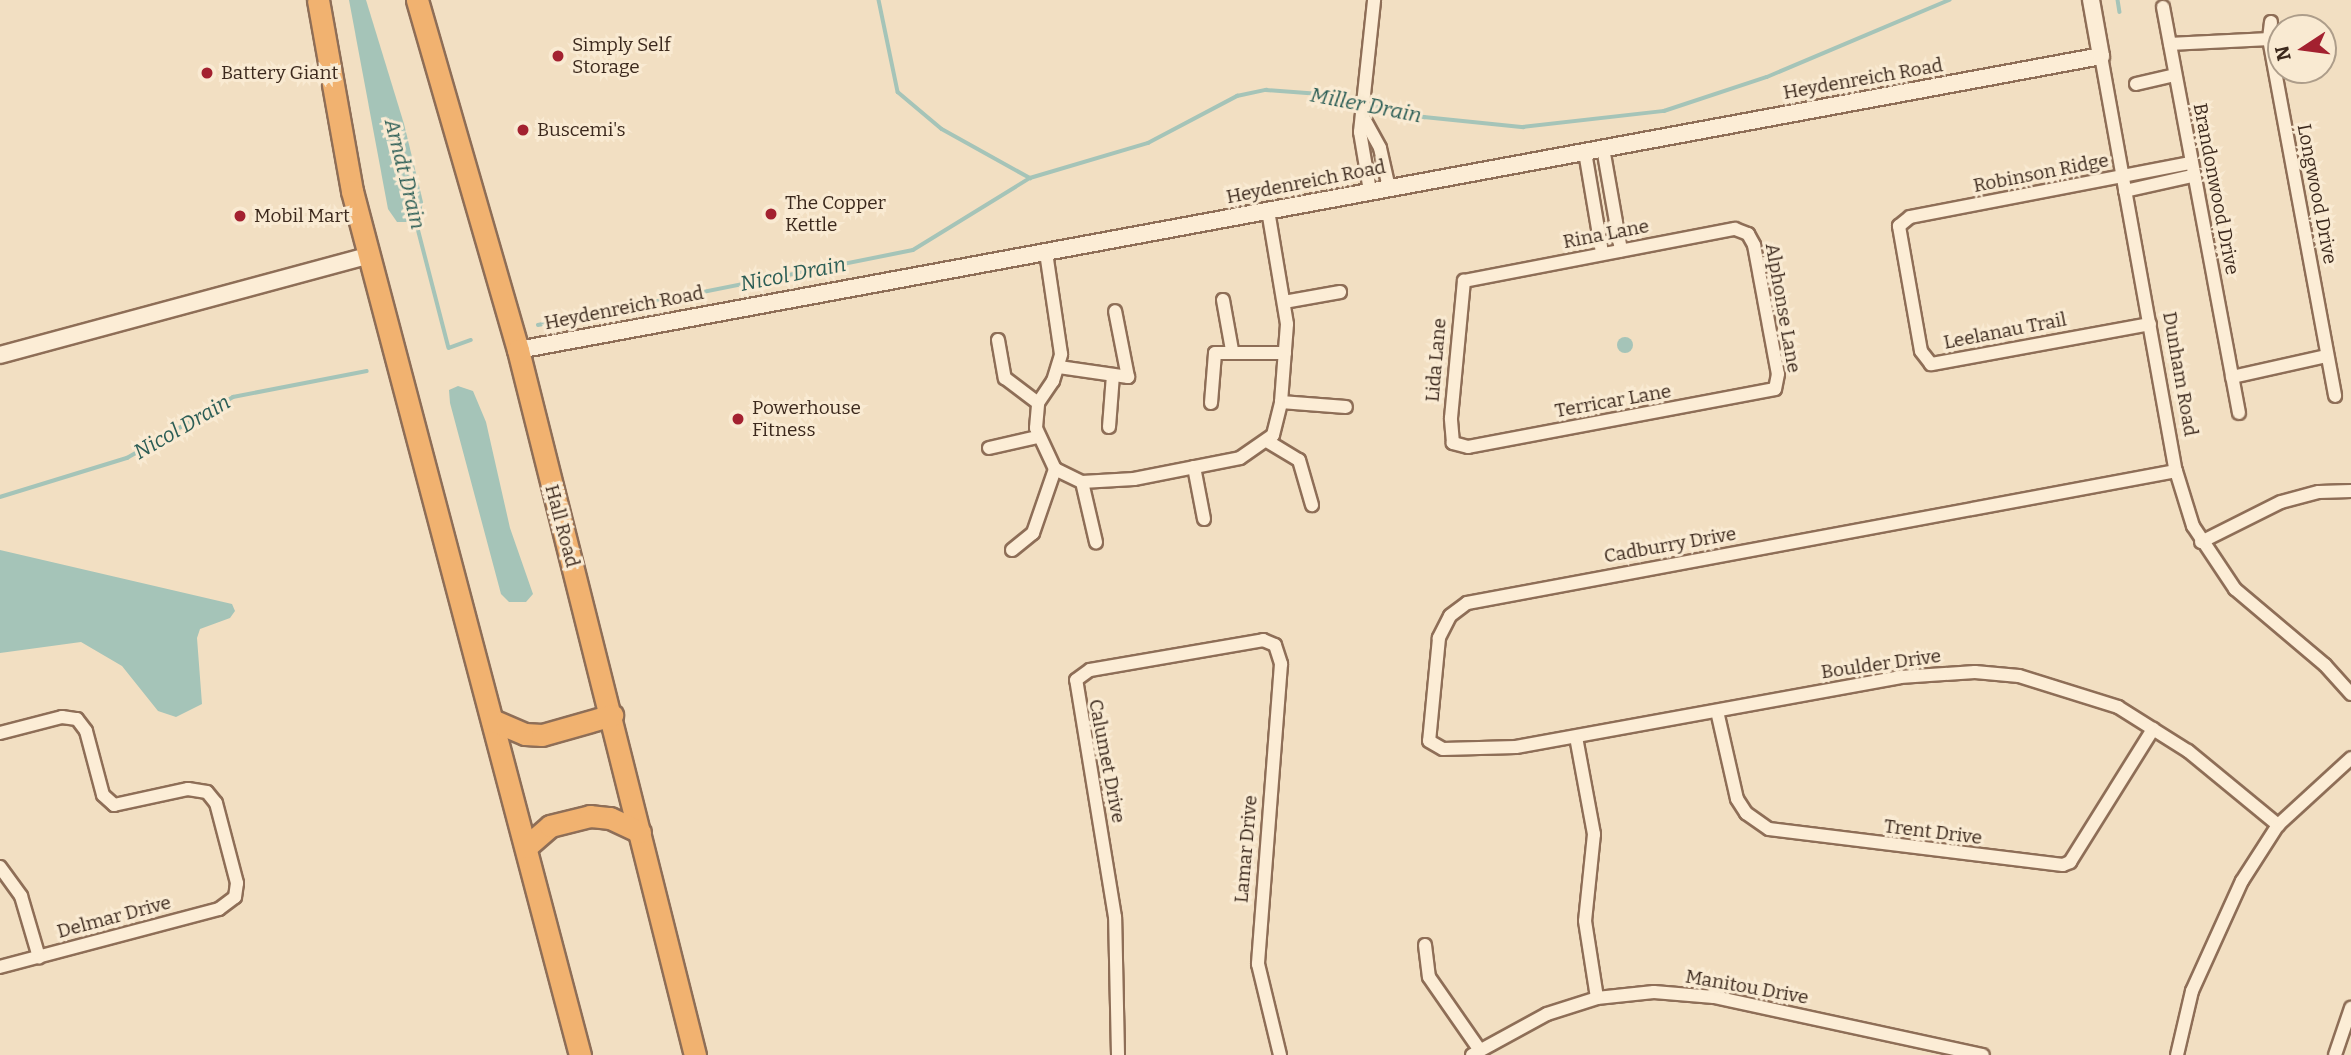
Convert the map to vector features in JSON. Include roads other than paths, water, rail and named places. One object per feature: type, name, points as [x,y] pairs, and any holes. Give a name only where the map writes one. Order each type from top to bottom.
[{"type":"highway","points":[[318,0],[338,127],[580,1055]]},
{"type":"highway","name":"Hall Road","points":[[417,0],[518,350],[612,715],[695,1055]]},
{"type":"highway","points":[[492,720],[525,734],[542,735],[612,715]]},
{"type":"highway","points":[[526,847],[550,827],[590,816],[610,818],[640,832]]},
{"type":"street","points":[[1370,191],[1360,139],[1374,0]]},
{"type":"street","name":"Dunham Road","points":[[2091,0],[2176,471],[2202,542],[2235,589],[2325,665],[2351,694]]},
{"type":"street","name":"Brandonwood Drive","points":[[2163,7],[2191,170],[2239,413]]},
{"type":"street","points":[[2170,44],[2267,39]]},
{"type":"street","name":"Heydenreich Road","points":[[518,350],[2101,56]]},
{"type":"street","points":[[2136,84],[2175,75]]},
{"type":"street","name":"Longwood Drive","points":[[2277,84],[2335,396]]},
{"type":"street","points":[[1363,117],[1380,148],[1389,188]]},
{"type":"street","points":[[1603,148],[1620,250]]},
{"type":"street","points":[[1585,152],[1602,253]]},
{"type":"street","name":"Robinson Ridge","points":[[1900,221],[2122,177],[2191,170]]},
{"type":"street","name":"Robinson Ridge","points":[[2125,191],[2191,170]]},
{"type":"street","points":[[1046,252],[1060,341],[1059,367],[1038,403],[1037,437],[1055,469],[1082,482],[1125,480],[1240,458],[1267,442],[1277,427],[1285,353],[1284,302],[1268,211]]},
{"type":"street","name":"Leelanau Trail","points":[[1900,221],[1921,351],[1931,364],[2150,324]]},
{"type":"street","name":"Rina Lane","points":[[1469,278],[1735,229],[1748,234]]},
{"type":"street","name":"Alphonse Lane","points":[[1748,234],[1778,374],[1775,389]]},
{"type":"street","points":[[0,355],[370,255]]},
{"type":"street","name":"Lida Lane","points":[[1456,446],[1450,432],[1460,291],[1469,278]]},
{"type":"street","points":[[1284,302],[1340,292]]},
{"type":"street","points":[[1223,300],[1232,350]]},
{"type":"street","points":[[1059,367],[1128,377],[1115,311]]},
{"type":"street","points":[[998,340],[1005,378],[1038,403]]},
{"type":"street","points":[[1211,403],[1215,354],[1232,350],[1285,353]]},
{"type":"street","points":[[2232,377],[2327,356]]},
{"type":"street","points":[[1109,426],[1113,375]]},
{"type":"street","name":"Terricar Lane","points":[[1456,446],[1775,389]]},
{"type":"street","points":[[1281,402],[1346,407]]},
{"type":"street","points":[[989,448],[1037,437]]},
{"type":"street","points":[[1267,442],[1299,460],[1312,505]]},
{"type":"street","points":[[1194,467],[1204,519]]},
{"type":"street","points":[[1012,550],[1036,526],[1055,469]]},
{"type":"street","name":"Cadburry Drive","points":[[1576,737],[1516,747],[1433,746],[1427,733],[1437,653],[1450,616],[1467,603],[1494,597],[2176,471]]},
{"type":"street","points":[[1082,482],[1096,542]]},
{"type":"street","points":[[2202,542],[2281,502],[2351,491]]},
{"type":"street","name":"Calumet Drive","points":[[1118,1055],[1115,917],[1076,680],[1090,670],[1256,641],[1275,645]]},
{"type":"street","name":"Lamar Drive","points":[[1275,645],[1281,664],[1258,955],[1280,1055]]},
{"type":"street","name":"Boulder Drive","points":[[1576,737],[1900,677],[1975,673],[2051,684],[2118,707],[2188,751],[2278,825]]},
{"type":"street","name":"Trent Drive","points":[[1717,711],[1737,799],[1745,813],[1769,829],[2063,865],[2070,862],[2154,729]]},
{"type":"street","name":"Delmar Drive","points":[[0,733],[62,717],[77,719],[86,730],[103,795],[114,805],[188,789],[208,792],[219,816],[237,883],[235,897],[219,909],[0,967]]},
{"type":"street","points":[[1576,737],[1594,834],[1586,920],[1597,998]]},
{"type":"street","points":[[2177,1055],[2192,991],[2211,943],[2242,881],[2278,825],[2351,758]]},
{"type":"street","points":[[0,867],[21,896],[39,957]]},
{"type":"street","points":[[1425,944],[1430,977],[1475,1052]]},
{"type":"street","name":"Manitou Drive","points":[[1475,1052],[1528,1022],[1597,998],[1654,992],[1714,997],[1983,1055]]},
{"type":"street","points":[[2335,1055],[2351,1007]]},
{"type":"water","points":[[349,0],[366,0],[404,124],[423,202],[421,212],[406,222],[397,222],[388,209]]},
{"type":"water","points":[[1622,337],[1628,337],[1633,345],[1631,351],[1622,353],[1617,348],[1617,342]]},
{"type":"water","points":[[458,386],[473,391],[486,422],[510,528],[533,594],[526,602],[509,602],[501,594],[450,403],[449,390]]},
{"type":"water","points":[[0,550],[232,604],[235,611],[230,618],[200,629],[197,638],[202,704],[176,717],[158,711],[122,666],[81,642],[0,653]]},
{"type":"waterway","name":"Miller Drain","points":[[879,0],[898,92],[942,129],[1030,178]]},
{"type":"waterway","name":"Miller Drain","points":[[538,325],[913,250],[1030,178],[1148,143],[1237,96],[1266,90],[1320,94],[1424,117],[1523,127],[1664,111],[1767,77],[1949,0]]},
{"type":"waterway","points":[[2118,0],[2120,12]]},
{"type":"waterway","name":"Arndt Drain","points":[[414,213],[449,348],[471,340]]},
{"type":"waterway","name":"Nicol Drain","points":[[0,497],[127,458],[233,397],[367,371]]},
{"type":"place","name":"Simply Self Storage","points":[[558,56]]},
{"type":"place","name":"Battery Giant","points":[[207,73]]},
{"type":"place","name":"Buscemi's","points":[[523,130]]},
{"type":"place","name":"The Copper Kettle","points":[[771,214]]},
{"type":"place","name":"Mobil Mart","points":[[240,216]]},
{"type":"place","name":"Powerhouse Fitness","points":[[738,419]]}]
